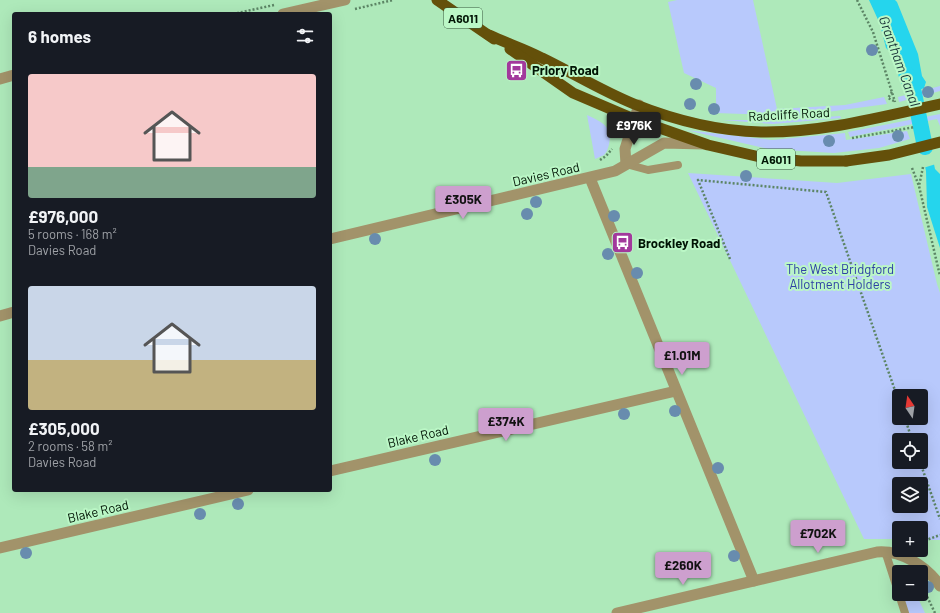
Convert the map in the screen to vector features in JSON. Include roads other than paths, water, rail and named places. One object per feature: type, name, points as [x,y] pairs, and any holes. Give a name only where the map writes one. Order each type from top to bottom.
[{"type":"highway","name":"Radcliffe Road","points":[[437,0],[573,93],[634,119],[708,144],[760,157],[801,161],[846,161],[889,156],[940,142]]},
{"type":"highway","name":"Radcliffe Road","points":[[489,35],[541,58],[580,79],[639,105],[687,122],[734,130],[768,132],[846,125],[940,104]]},
{"type":"street","points":[[281,9],[345,0]]},
{"type":"street","points":[[0,78],[12,75]]},
{"type":"street","points":[[626,164],[625,149],[639,105]]},
{"type":"street","name":"Davies Road","points":[[332,239],[615,171],[664,143],[708,144]]},
{"type":"street","points":[[590,178],[754,581]]},
{"type":"street","points":[[0,316],[12,313]]},
{"type":"street","name":"Blake Road","points":[[332,471],[676,391]]},
{"type":"street","name":"Blake Road","points":[[0,548],[239,492]]},
{"type":"street","points":[[617,613],[885,551],[916,562],[934,577],[940,586]]},
{"type":"lane","points":[[626,164],[648,170],[678,165]]},
{"type":"lane","points":[[885,551],[905,613]]},
{"type":"water","name":"Grantham Canal","points":[[869,0],[895,0],[897,2],[918,54],[922,76],[926,82],[924,88],[908,95],[904,91],[893,54],[886,48],[880,24]]},
{"type":"water","name":"Grantham Canal","points":[[926,125],[935,169],[940,174],[940,248],[927,207],[926,171],[917,127]]},
{"type":"waterway","name":"Grantham Canal","points":[[906,73],[914,93],[925,147]]},
{"type":"place","name":"Priory Road","points":[[517,70]]},
{"type":"place","name":"Brockley Road","points":[[622,243]]},
{"type":"park label","name":"The West Bridgford Allotment Holders","points":[[840,276]]}]
